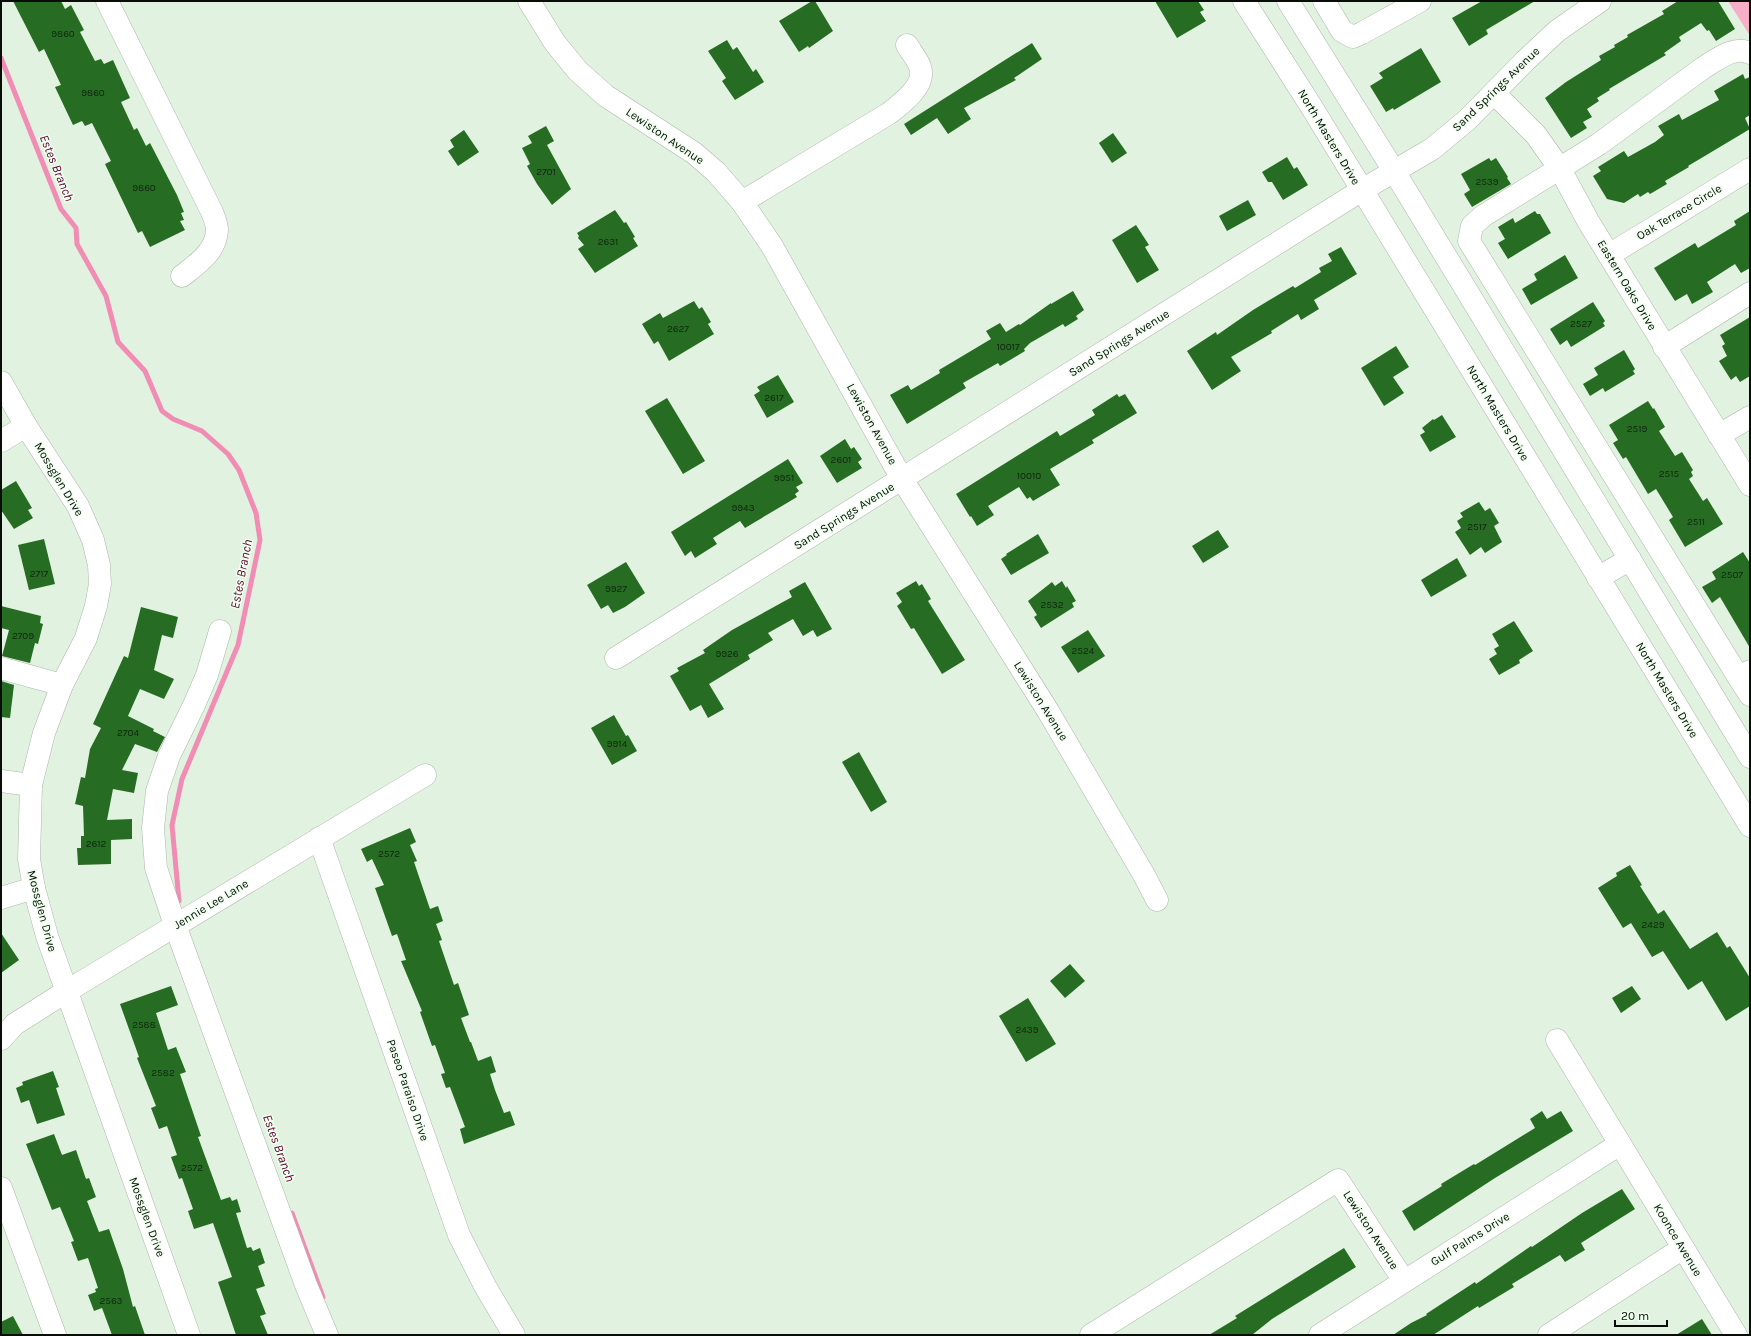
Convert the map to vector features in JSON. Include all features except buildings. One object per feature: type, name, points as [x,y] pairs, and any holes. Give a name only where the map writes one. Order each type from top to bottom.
[{"type":"street","points":[[106,1],[212,212],[217,229],[214,241],[204,258],[182,276]]},
{"type":"street","name":"Lewiston Avenue","points":[[529,1],[555,43],[578,71],[606,96],[694,153],[716,172],[742,202],[772,246],[902,479],[1048,711],[1144,875],[1157,900]]},
{"type":"street","name":"North Masters Drive","points":[[1244,1],[1362,190],[1750,826]]},
{"type":"street","points":[[1288,1],[1394,171],[1750,757]]},
{"type":"street","points":[[1324,1],[1342,30],[1353,37],[1420,1]]},
{"type":"street","name":"Sand Springs Avenue","points":[[616,658],[1362,190],[1432,149],[1467,120],[1557,31],[1600,1]]},
{"type":"street","points":[[742,202],[888,114],[907,99],[920,80],[921,68],[907,45]]},
{"type":"street","points":[[1746,681],[1469,241],[1472,226],[1483,216],[1599,144],[1703,68],[1722,57],[1737,51],[1744,50],[1750,53]]},
{"type":"street","name":"Eastern Oaks Drive","points":[[1494,93],[1536,136],[1560,169],[1588,221],[1750,485]]},
{"type":"street","name":"Oak Terrace Circle","points":[[1609,255],[1750,170]]},
{"type":"street","points":[[1664,347],[1750,293]]},
{"type":"street","name":"Mossglen Drive","points":[[1,382],[26,426],[78,506],[93,540],[99,565],[100,584],[96,606],[86,638],[62,685],[44,733],[31,785],[29,859],[34,888],[47,936],[189,1335]]},
{"type":"street","points":[[1719,436],[1750,417]]},
{"type":"street","points":[[1,441],[26,426]]},
{"type":"street","points":[[1598,578],[1630,559]]},
{"type":"street","points":[[220,631],[207,675],[169,756],[157,791],[153,828],[156,868],[175,925],[306,1285],[327,1335]]},
{"type":"street","points":[[1,668],[62,685]]},
{"type":"street","name":"Jennie Lee Lane","points":[[1,1039],[15,1024],[67,991],[426,775]]},
{"type":"street","points":[[1,781],[31,785]]},
{"type":"street","name":"Paseo Paraiso Drive","points":[[319,838],[459,1235],[485,1286],[514,1335]]},
{"type":"street","points":[[1,898],[34,888]]},
{"type":"street","name":"Koonce Avenue","points":[[1557,1040],[1736,1335]]},
{"type":"street","name":"Gulf Palms Drive","points":[[1320,1335],[1620,1144]]},
{"type":"street","name":"Lewiston Avenue","points":[[1091,1335],[1338,1180],[1404,1281]]},
{"type":"street","points":[[1,1188],[55,1335]]},
{"type":"street","points":[[1549,1335],[1683,1248]]},
{"type":"shaded area","points":[[1728,1],[1750,1],[1750,36],[1747,31]]},
{"type":"waterway","name":"Estes Branch","points":[[1,58],[61,209],[76,228],[77,244],[106,296],[118,342],[145,371],[162,411],[173,419],[202,431],[228,454],[239,470],[256,513],[260,540],[238,645],[182,779],[172,825],[179,901]]},
{"type":"waterway","name":"Estes Branch","points":[[292,1213],[323,1297]]}]
